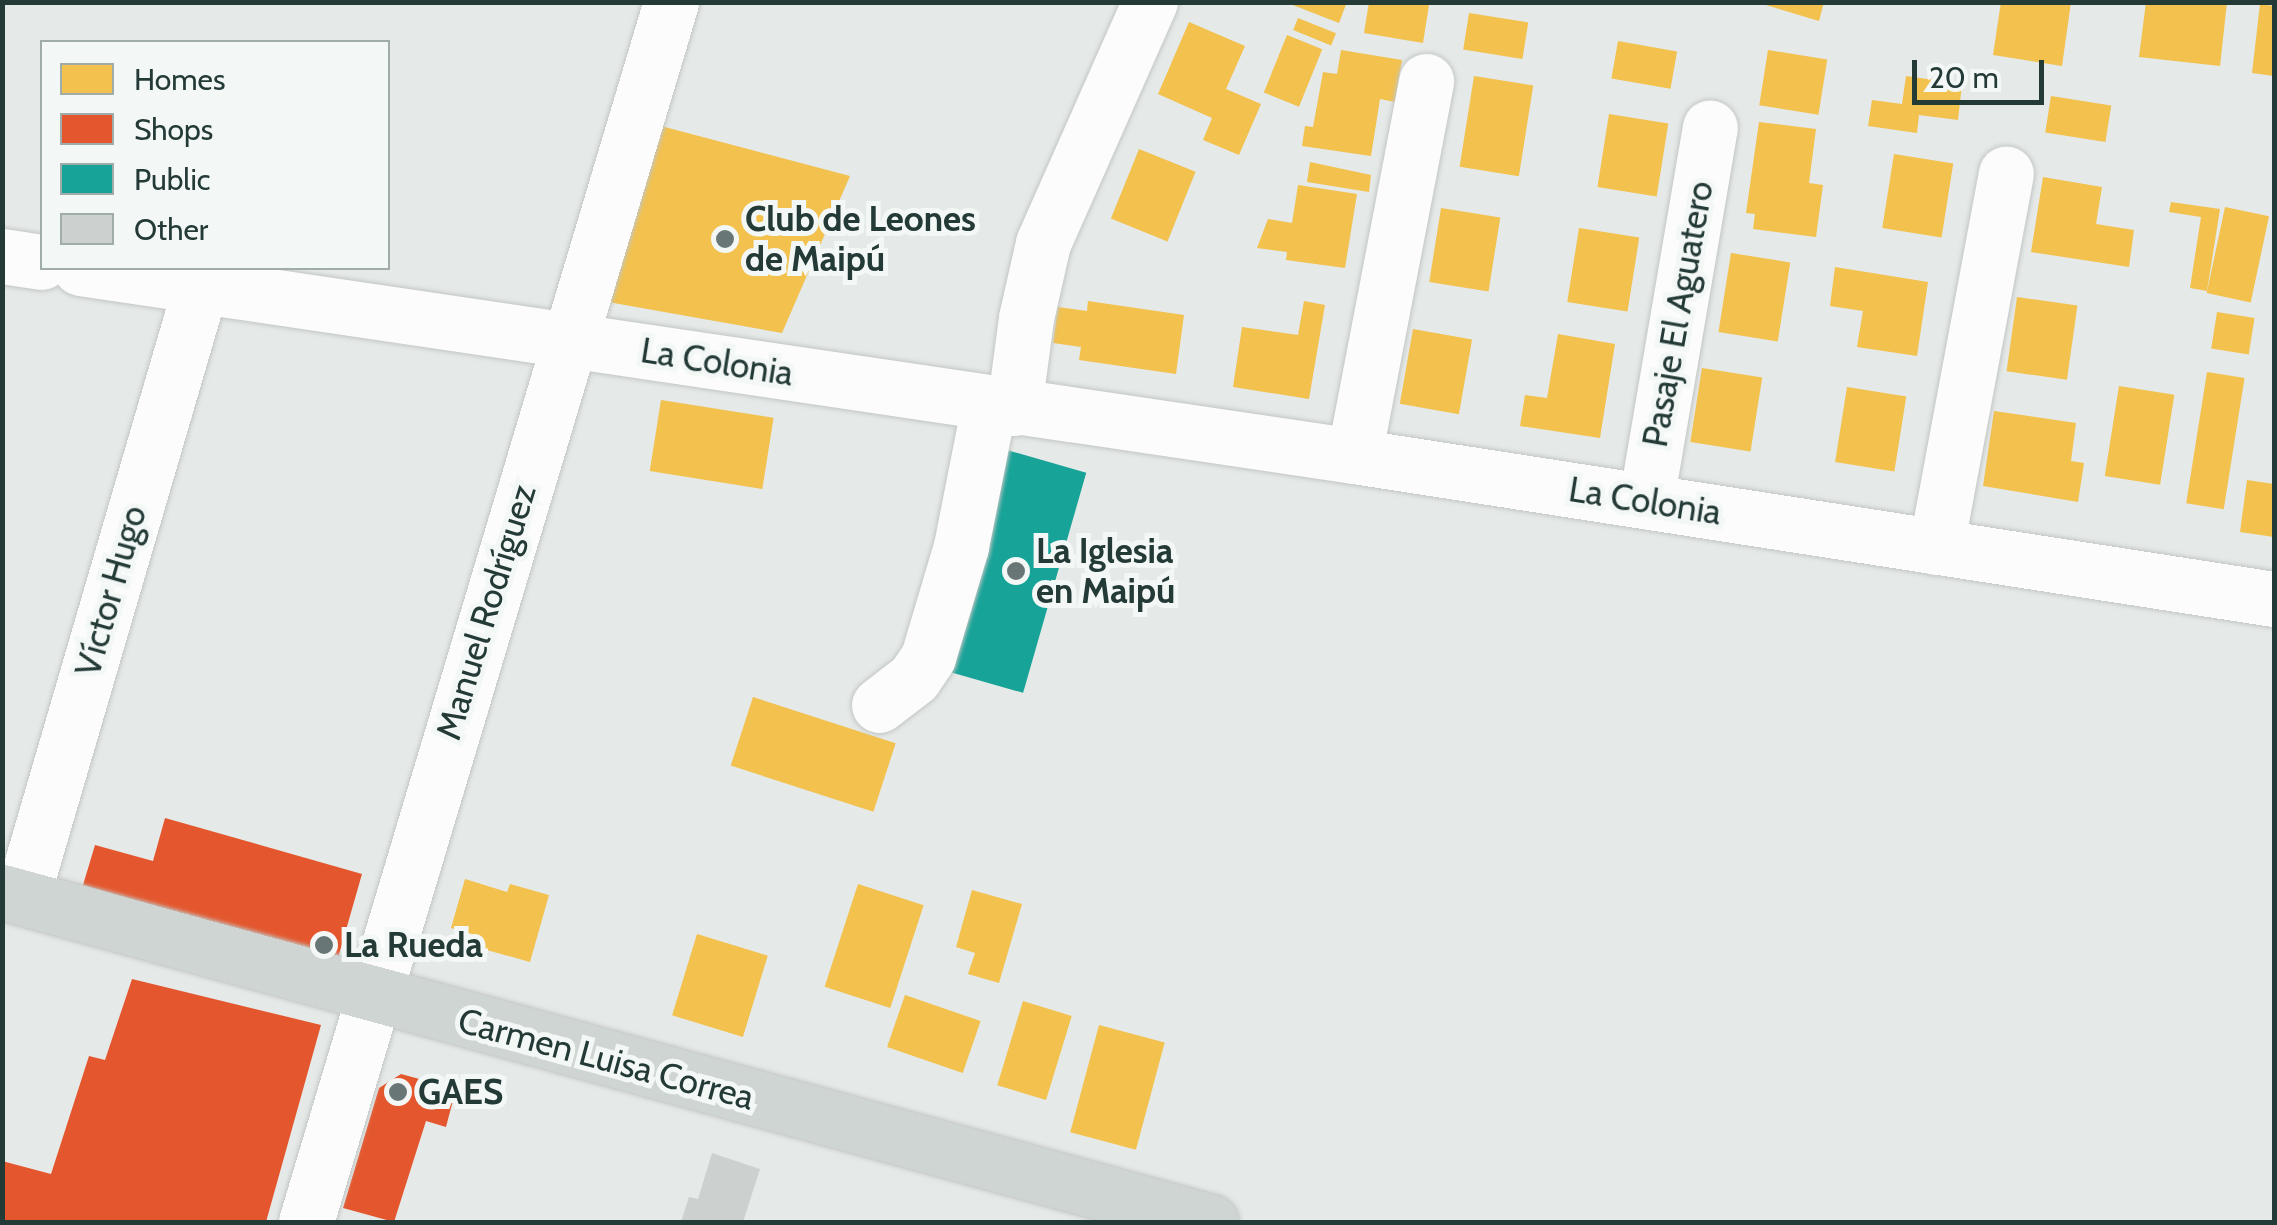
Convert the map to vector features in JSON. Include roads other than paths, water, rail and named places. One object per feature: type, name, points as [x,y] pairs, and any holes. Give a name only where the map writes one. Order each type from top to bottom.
[{"type":"main road","name":"Carmen Luisa Correa","points":[[12,895],[1211,1222]]},
{"type":"street","name":"Manuel Rodríguez","points":[[306,1222],[567,339],[671,2]]},
{"type":"street","points":[[879,705],[906,686],[928,657],[1002,406],[1043,243],[1150,2]]},
{"type":"street","points":[[1354,456],[1426,81]]},
{"type":"street","name":"Pasaje El Aguatero","points":[[1646,501],[1710,128]]},
{"type":"street","points":[[1936,546],[2006,174]]},
{"type":"street","points":[[2,256],[40,262]]},
{"type":"street","name":"La Colonia","points":[[93,270],[1354,456],[2274,599]]},
{"type":"street","name":"Víctor Hugo","points":[[12,895],[201,286]]},
{"type":"place","name":"Club de Leones de Maipú","points":[[725,239]]},
{"type":"place","name":"La Iglesia en Maipú","points":[[1016,571]]},
{"type":"place","name":"La Rueda","points":[[324,945]]},
{"type":"place","name":"GAES","points":[[398,1092]]}]
